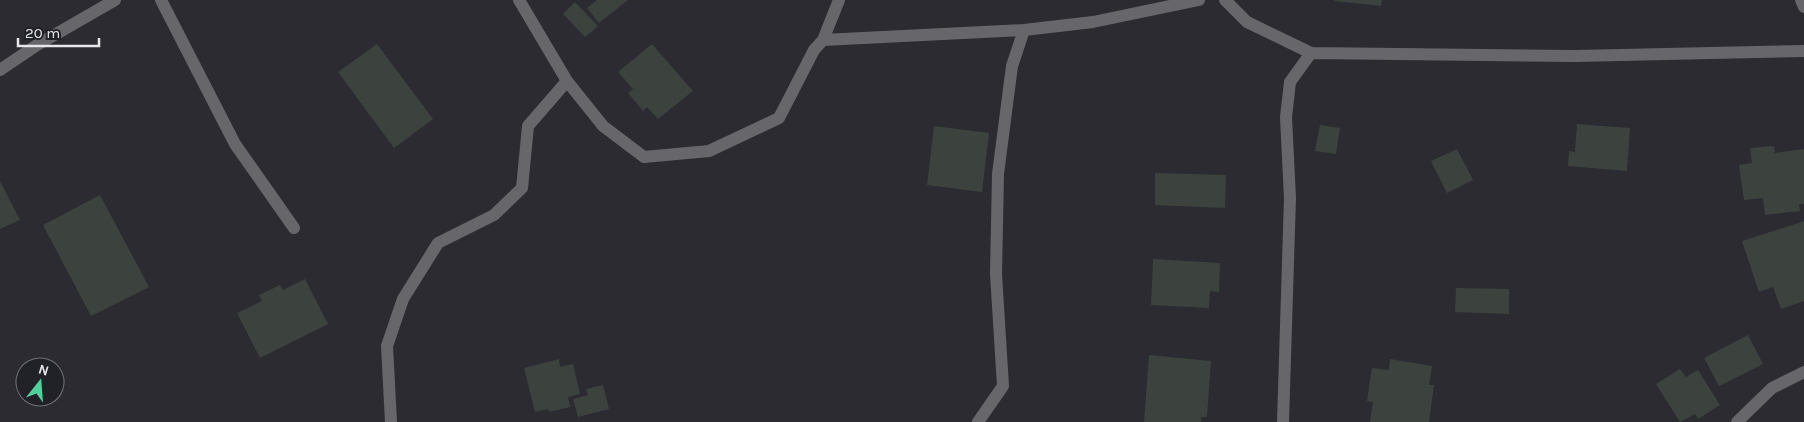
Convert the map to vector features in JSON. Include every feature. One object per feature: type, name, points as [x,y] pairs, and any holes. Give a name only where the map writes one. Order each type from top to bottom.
[{"type":"street","points":[[0,70],[37,45],[115,0]]},
{"type":"street","points":[[161,0],[235,144],[294,228]]},
{"type":"street","points":[[519,0],[567,80],[603,126],[644,157],[709,151],[779,118],[814,50],[824,40],[838,0]]},
{"type":"street","points":[[824,40],[1024,30],[1093,22],[1199,0]]},
{"type":"street","points":[[1225,0],[1247,22],[1311,53],[1575,56],[1804,51]]},
{"type":"street","points":[[1801,0],[1804,7]]},
{"type":"street","points":[[978,422],[1003,386],[996,274],[998,174],[1012,66],[1024,30]]},
{"type":"street","points":[[1283,422],[1290,198],[1286,117],[1290,82],[1311,53]]},
{"type":"street","points":[[391,422],[387,346],[403,299],[438,243],[494,215],[522,188],[528,126],[567,80]]},
{"type":"street","points":[[1737,422],[1772,388],[1804,372]]},
{"type":"building","points":[[597,0],[628,0],[599,23],[587,8]]},
{"type":"building","points":[[1335,0],[1382,0],[1381,6]]},
{"type":"building","points":[[575,2],[598,26],[585,37],[563,14]]},
{"type":"building","points":[[377,44],[433,119],[394,148],[338,72]]},
{"type":"building","points":[[652,44],[693,91],[658,119],[647,107],[643,111],[628,93],[633,89],[618,72]]},
{"type":"building","points":[[1577,124],[1630,128],[1627,171],[1568,166],[1569,151],[1575,152]]},
{"type":"building","points":[[1320,125],[1340,128],[1336,154],[1315,151]]},
{"type":"building","points":[[934,126],[989,133],[982,192],[927,185]]},
{"type":"building","points":[[1774,146],[1775,153],[1804,149],[1804,204],[1799,204],[1800,211],[1765,215],[1763,198],[1744,200],[1739,165],[1752,163],[1750,148]]},
{"type":"building","points":[[1457,149],[1473,180],[1447,193],[1431,161]]},
{"type":"building","points":[[1155,173],[1226,175],[1225,208],[1155,205]]},
{"type":"building","points":[[0,181],[20,220],[0,229]]},
{"type":"building","points":[[100,195],[149,287],[91,316],[43,225]]},
{"type":"building","points":[[1804,221],[1804,301],[1781,309],[1773,287],[1759,292],[1742,241]]},
{"type":"building","points":[[1153,259],[1220,263],[1219,292],[1210,291],[1209,308],[1151,305]]},
{"type":"building","points":[[305,279],[328,324],[260,358],[237,313],[262,301],[259,295],[280,285],[283,290]]},
{"type":"building","points":[[1456,288],[1509,289],[1509,314],[1455,312]]},
{"type":"building","points":[[1748,335],[1763,364],[1719,386],[1704,358]]},
{"type":"building","points":[[1149,355],[1211,361],[1207,417],[1201,417],[1201,422],[1144,422]]},
{"type":"building","points":[[559,359],[560,367],[573,364],[580,394],[568,397],[570,407],[549,412],[548,409],[535,412],[524,368]]},
{"type":"building","points":[[1390,359],[1432,366],[1429,385],[1434,385],[1429,422],[1370,422],[1373,402],[1367,401],[1372,368],[1389,370]]},
{"type":"building","points":[[1680,369],[1686,377],[1698,370],[1720,405],[1698,419],[1695,414],[1680,422],[1656,384]]},
{"type":"building","points":[[603,385],[609,409],[578,417],[573,399],[588,395],[586,389]]}]
